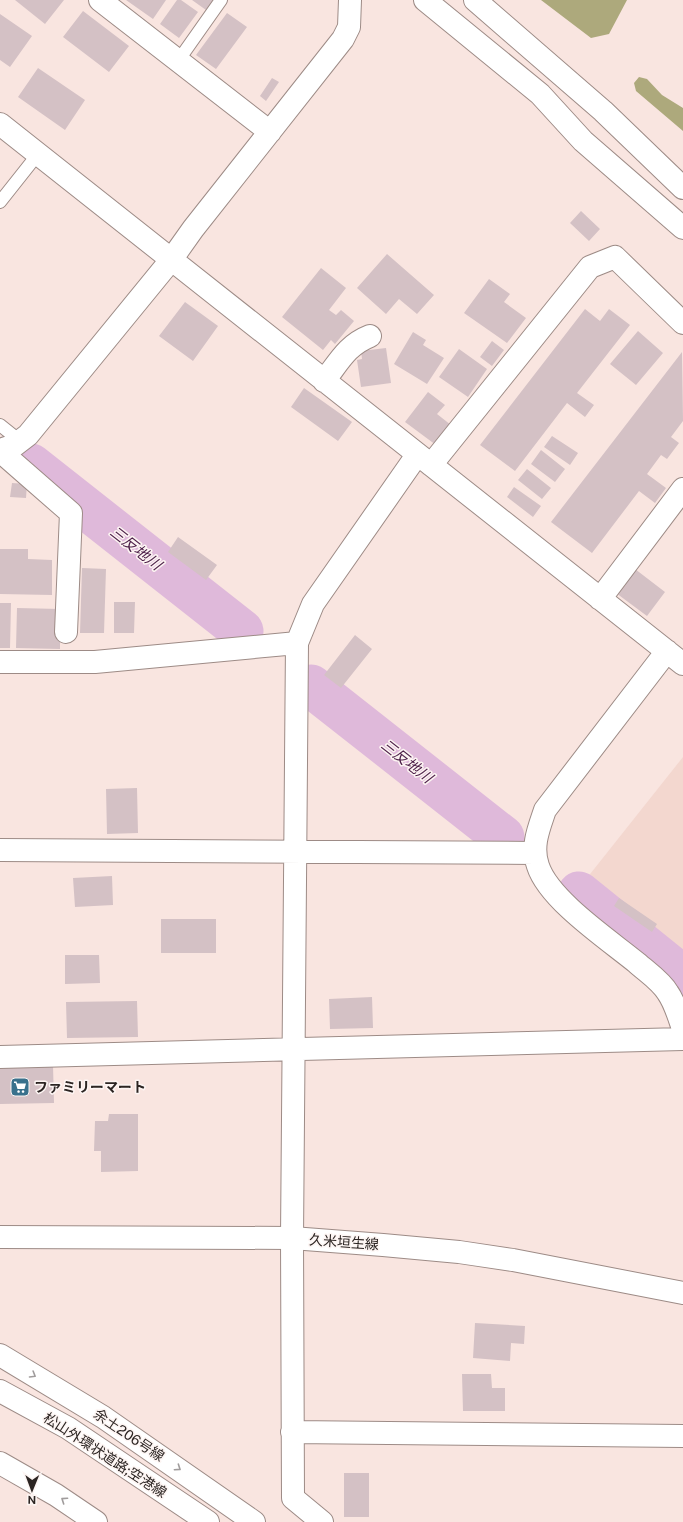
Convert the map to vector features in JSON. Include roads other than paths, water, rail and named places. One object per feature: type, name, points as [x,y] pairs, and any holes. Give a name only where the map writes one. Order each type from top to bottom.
[{"type":"main road","points":[[66,632],[71,514],[0,451],[20,441],[28,435],[171,260],[193,229],[344,39],[349,27],[350,0]]},
{"type":"main road","points":[[425,0],[540,94],[583,141],[683,228]]},
{"type":"main road","points":[[475,0],[603,111],[683,188]]},
{"type":"main road","points":[[103,1],[270,132]]},
{"type":"main road","points":[[0,124],[675,658],[545,810],[536,835],[536,853],[538,866],[545,880],[570,908],[655,978],[668,992],[683,1029]]},
{"type":"main road","points":[[322,1522],[293,1498],[292,1238],[294,851],[297,643],[313,604],[424,460],[590,267],[615,257],[683,323]]},
{"type":"main road","points":[[324,381],[348,350],[357,341],[370,336]]},
{"type":"main road","points":[[600,599],[683,489]]},
{"type":"main road","points":[[0,662],[95,662],[297,643]]},
{"type":"main road","points":[[0,850],[536,853]]},
{"type":"main road","points":[[0,1057],[293,1048],[683,1039]]},
{"type":"main road","name":"久米垣生線","points":[[0,1237],[292,1238],[383,1245],[482,1255],[683,1293]]},
{"type":"main road","name":"余土206号線","points":[[0,1355],[103,1418],[254,1522]]},
{"type":"main road","name":"松山外環状道路;空港線","points":[[0,1391],[68,1428],[208,1522]]},
{"type":"main road","points":[[292,1432],[683,1436]]},
{"type":"main road","points":[[0,1463],[56,1495],[96,1522]]},
{"type":"lane","points":[[178,61],[221,0]]},
{"type":"lane","points":[[0,202],[38,154]]},
{"type":"lane","points":[[0,425],[20,441]]},
{"type":"waterway","name":"三反地川","points":[[31,465],[242,631]]},
{"type":"waterway","name":"三反地川","points":[[311,686],[503,837]]},
{"type":"waterway","name":"三反地川","points":[[579,893],[683,977]]},
{"type":"place","name":"ファミリーマート","points":[[20,1087]]}]
